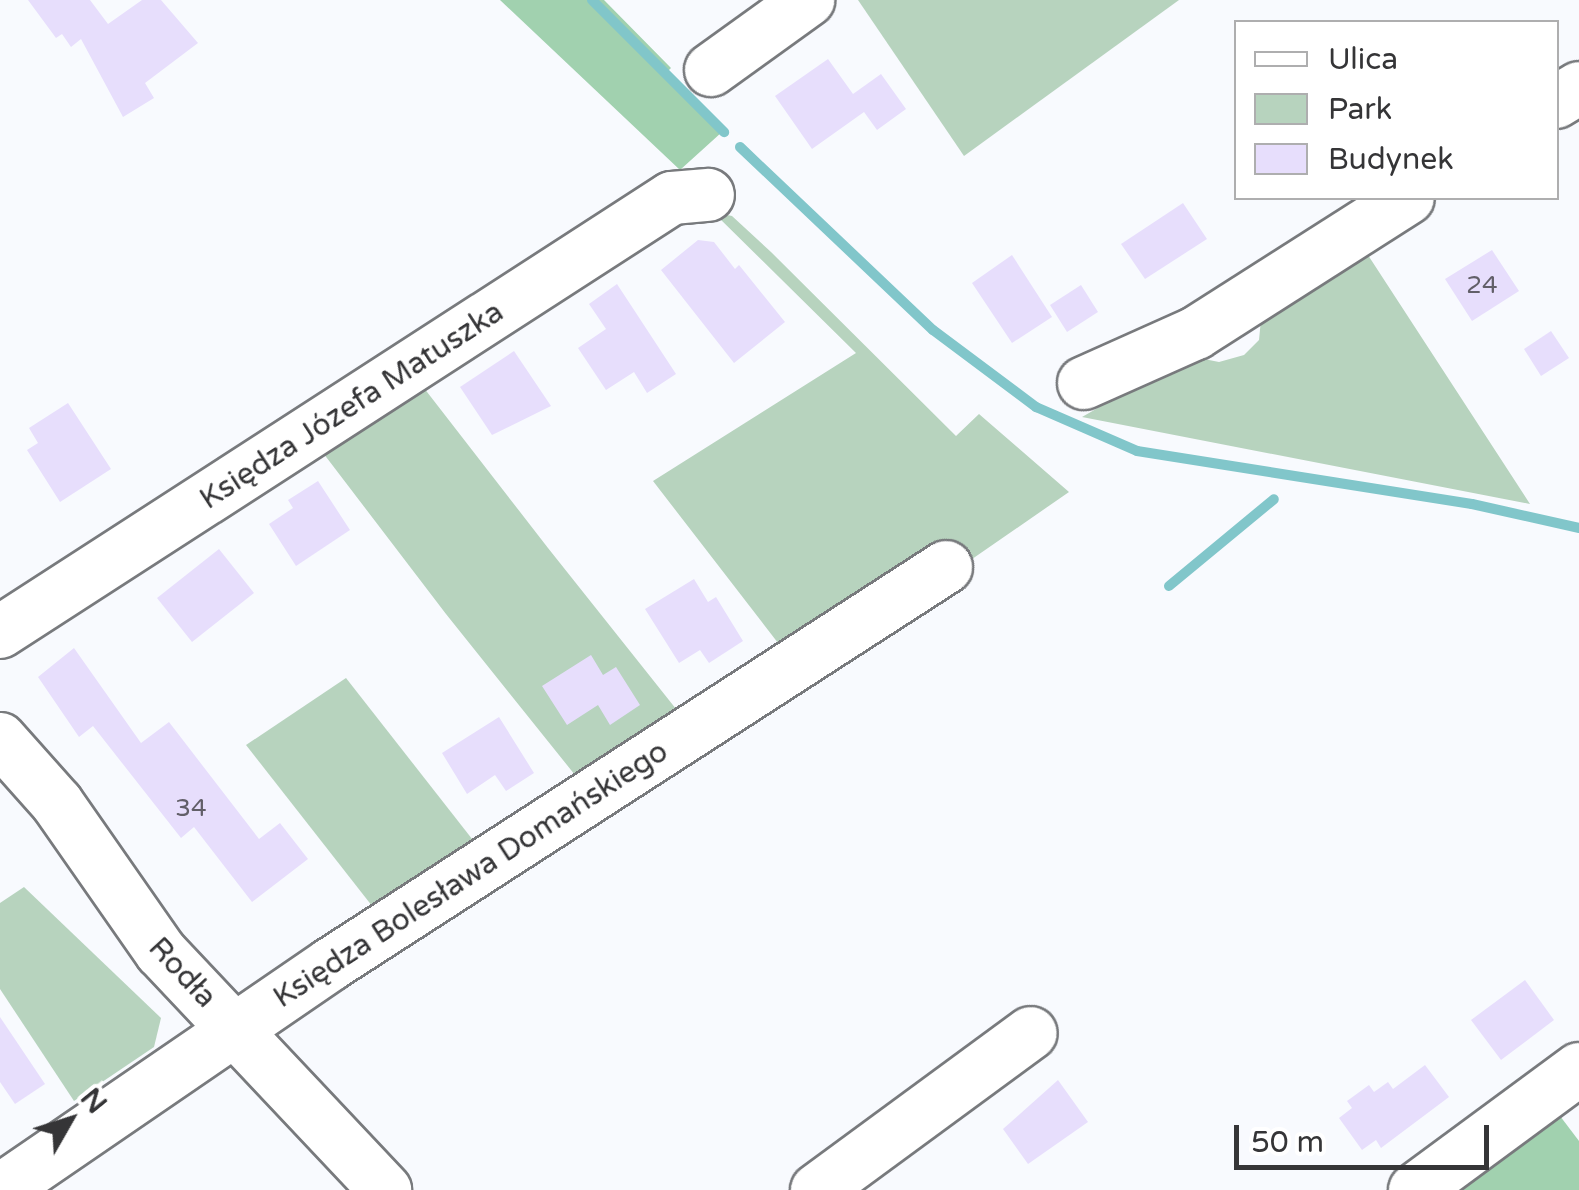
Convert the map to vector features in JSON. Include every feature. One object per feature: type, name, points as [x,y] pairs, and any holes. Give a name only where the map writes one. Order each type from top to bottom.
[{"type":"street","points":[[711,70],[808,0]]},
{"type":"street","name":"Księdza Józefa Matuszka","points":[[0,632],[672,198],[708,195]]},
{"type":"street","points":[[1084,383],[1196,333],[1405,200]]},
{"type":"street","name":"Księdza Bolesława Domańskiego","points":[[1,1190],[236,1031],[946,568]]},
{"type":"street","name":"Rodła","points":[[0,740],[58,804],[160,952],[385,1190]]},
{"type":"street","points":[[817,1190],[1031,1033]]},
{"type":"street","points":[[1414,1190],[1579,1069]]},
{"type":"green space","points":[[500,0],[604,0],[671,68],[663,76],[722,132],[680,170]]},
{"type":"green space","points":[[858,0],[1179,0],[964,156]]},
{"type":"green space","points":[[713,212],[732,216],[956,436],[979,414],[1069,492],[962,566],[785,652],[653,481],[856,353]]},
{"type":"green space","points":[[1366,252],[1530,504],[1082,417],[1189,356],[1219,362],[1244,355],[1259,340],[1262,309]]},
{"type":"green space","points":[[417,379],[688,724],[579,780],[446,614],[317,445]]},
{"type":"green space","points":[[346,678],[476,844],[376,911],[246,745]]},
{"type":"green space","points":[[24,887],[161,1018],[154,1047],[74,1101],[0,989],[0,903]]},
{"type":"green space","points":[[1557,1112],[1579,1141],[1579,1190],[1455,1190]]},
{"type":"building","points":[[28,0],[90,0],[108,24],[142,0],[161,0],[198,43],[145,83],[154,98],[123,117],[81,39],[71,47],[62,34],[56,38]]},
{"type":"building","points":[[828,59],[853,94],[881,74],[906,109],[877,130],[864,112],[812,149],[775,96]]},
{"type":"building","points":[[1183,203],[1207,239],[1145,279],[1121,244]]},
{"type":"building","points":[[698,240],[714,242],[735,269],[739,265],[785,322],[734,363],[661,270]]},
{"type":"building","points":[[1492,250],[1519,291],[1472,321],[1445,279]]},
{"type":"building","points":[[1012,255],[1052,317],[1012,343],[972,283]]},
{"type":"building","points":[[617,284],[676,374],[647,393],[634,372],[606,390],[578,348],[606,329],[589,304]]},
{"type":"building","points":[[1081,285],[1098,312],[1067,332],[1050,305]]},
{"type":"building","points":[[1551,331],[1569,358],[1541,376],[1524,349]]},
{"type":"building","points":[[514,351],[551,406],[492,435],[460,387]]},
{"type":"building","points":[[68,403],[111,469],[60,502],[27,450],[38,443],[29,428]]},
{"type":"building","points":[[318,481],[350,530],[296,566],[269,524],[293,508],[288,500]]},
{"type":"building","points":[[219,549],[254,593],[192,642],[157,598]]},
{"type":"building","points":[[694,579],[708,602],[716,597],[743,641],[709,663],[700,650],[679,663],[645,609]]},
{"type":"building","points":[[74,648],[141,743],[169,722],[259,839],[280,823],[308,859],[252,902],[194,827],[181,838],[93,726],[79,737],[38,677]]},
{"type":"building","points":[[591,655],[603,675],[616,667],[640,705],[610,725],[598,705],[567,725],[542,686]]},
{"type":"building","points":[[499,717],[534,773],[506,791],[495,775],[467,794],[442,753]]},
{"type":"building","points":[[1525,980],[1554,1020],[1501,1060],[1471,1020]]},
{"type":"building","points":[[0,1017],[45,1084],[15,1104],[0,1082]]},
{"type":"building","points":[[1425,1065],[1449,1097],[1381,1148],[1376,1140],[1362,1150],[1339,1118],[1352,1108],[1347,1101],[1369,1085],[1374,1092],[1388,1082],[1393,1089]]},
{"type":"building","points":[[1058,1080],[1088,1122],[1028,1164],[1003,1129]]},
{"type":"waterway","points":[[592,0],[724,132]]},
{"type":"waterway","points":[[740,147],[933,330],[1036,407],[1137,451],[1472,504],[1579,528]]},
{"type":"waterway","points":[[1169,586],[1274,499]]}]
